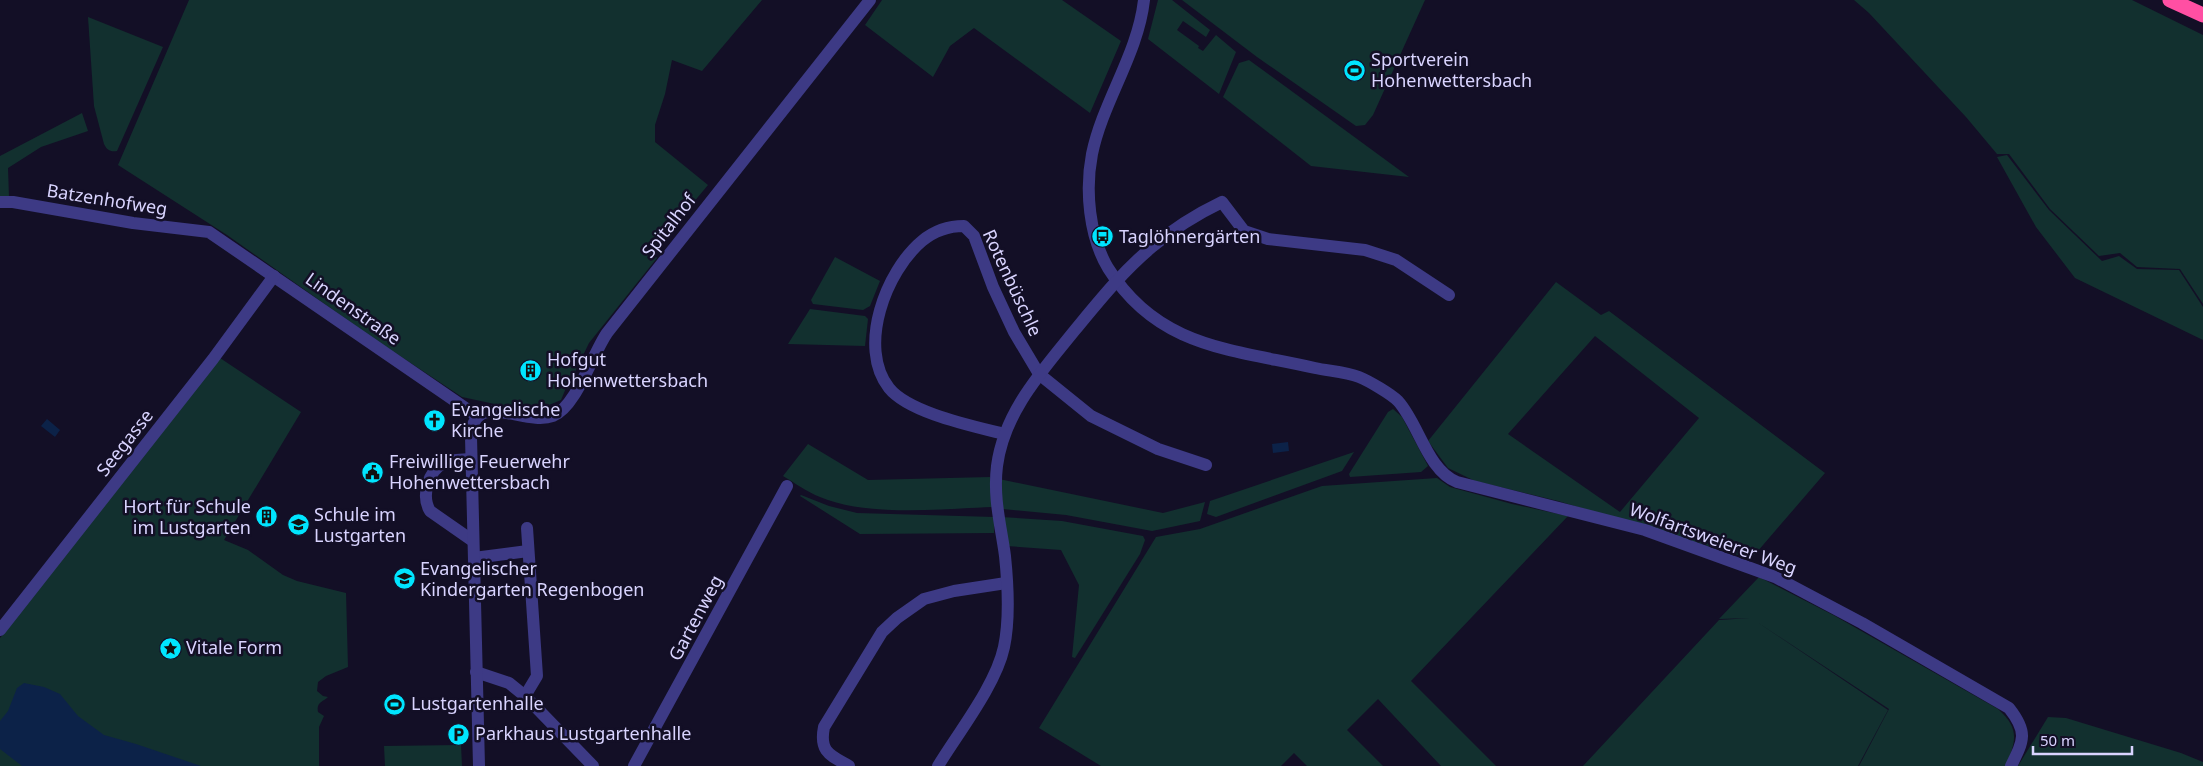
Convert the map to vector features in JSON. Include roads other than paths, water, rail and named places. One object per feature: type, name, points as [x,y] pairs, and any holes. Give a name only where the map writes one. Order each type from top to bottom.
[{"type":"highway","points":[[2170,0],[2203,15]]},
{"type":"street","name":"Spitalhof","points":[[477,416],[484,412],[493,411],[538,419],[552,417],[564,410],[574,395],[597,347],[607,333],[870,0]]},
{"type":"street","points":[[1117,281],[1104,261],[1096,241],[1090,201],[1089,175],[1099,129],[1139,27],[1144,0]]},
{"type":"street","name":"Batzenhofweg","points":[[0,202],[13,202],[133,224],[209,232]]},
{"type":"street","points":[[938,766],[984,692],[1004,648],[1007,618],[1005,557],[997,512],[996,492],[997,465],[1004,434],[1018,406],[1039,374],[1117,281],[1152,246],[1178,227],[1222,202],[1244,230],[1268,238],[1365,250],[1396,260],[1449,295]]},
{"type":"street","name":"Rotenbüschle","points":[[1004,434],[952,420],[914,406],[897,396],[889,388],[882,375],[875,352],[878,315],[887,288],[922,241],[950,226],[964,226],[974,236],[993,288],[1014,332],[1039,374],[1091,416],[1158,449],[1206,465]]},
{"type":"street","name":"Lindenstraße","points":[[209,232],[477,416]]},
{"type":"street","name":"Seegasse","points":[[0,630],[213,359],[274,276]]},
{"type":"street","name":"Wolfartsweierer Weg","points":[[1117,281],[1130,297],[1151,317],[1186,337],[1359,378],[1396,399],[1408,415],[1426,449],[1443,475],[1457,482],[1645,530],[1738,563],[1802,590],[2009,708],[2020,721],[2023,730],[2019,750],[2011,766]]},
{"type":"street","points":[[477,416],[471,430],[471,459],[479,766]]},
{"type":"street","points":[[471,459],[452,460],[442,464],[434,472],[425,491],[426,504],[430,511],[473,541]]},
{"type":"street","name":"Gartenweg","points":[[634,766],[787,486]]},
{"type":"street","points":[[525,696],[538,676],[527,528]]},
{"type":"street","points":[[474,558],[528,551]]},
{"type":"street","points":[[850,766],[828,754],[821,741],[824,727],[882,632],[897,618],[924,600],[954,591],[1006,583]]},
{"type":"street","points":[[476,672],[509,683],[525,696],[593,766]]},
{"type":"water","points":[[47,419],[60,430],[55,437],[41,426]]},
{"type":"water","points":[[1288,442],[1289,451],[1273,453],[1272,444]]},
{"type":"water","points":[[24,683],[44,687],[60,694],[78,716],[104,735],[201,766],[22,766],[0,749],[0,721],[8,711],[17,688]]},
{"type":"place","name":"Sportverein Hohenwettersbach","points":[[1355,70]]},
{"type":"place","name":"Taglöhnergärten","points":[[1103,237]]},
{"type":"place","name":"Hofgut Hohenwettersbach","points":[[531,370]]},
{"type":"place","name":"Evangelische Kirche","points":[[435,420]]},
{"type":"place","name":"Freiwillige Feuerwehr Hohenwettersbach","points":[[373,472]]},
{"type":"place","name":"Hort für Schule im Lustgarten","points":[[267,517]]},
{"type":"place","name":"Schule im Lustgarten","points":[[298,525]]},
{"type":"place","name":"Evangelischer Kindergarten Regenbogen","points":[[404,579]]},
{"type":"place","name":"Vitale Form","points":[[170,648]]},
{"type":"place","name":"Lustgartenhalle","points":[[395,704]]},
{"type":"place","name":"Parkhaus Lustgartenhalle","points":[[459,734]]}]
